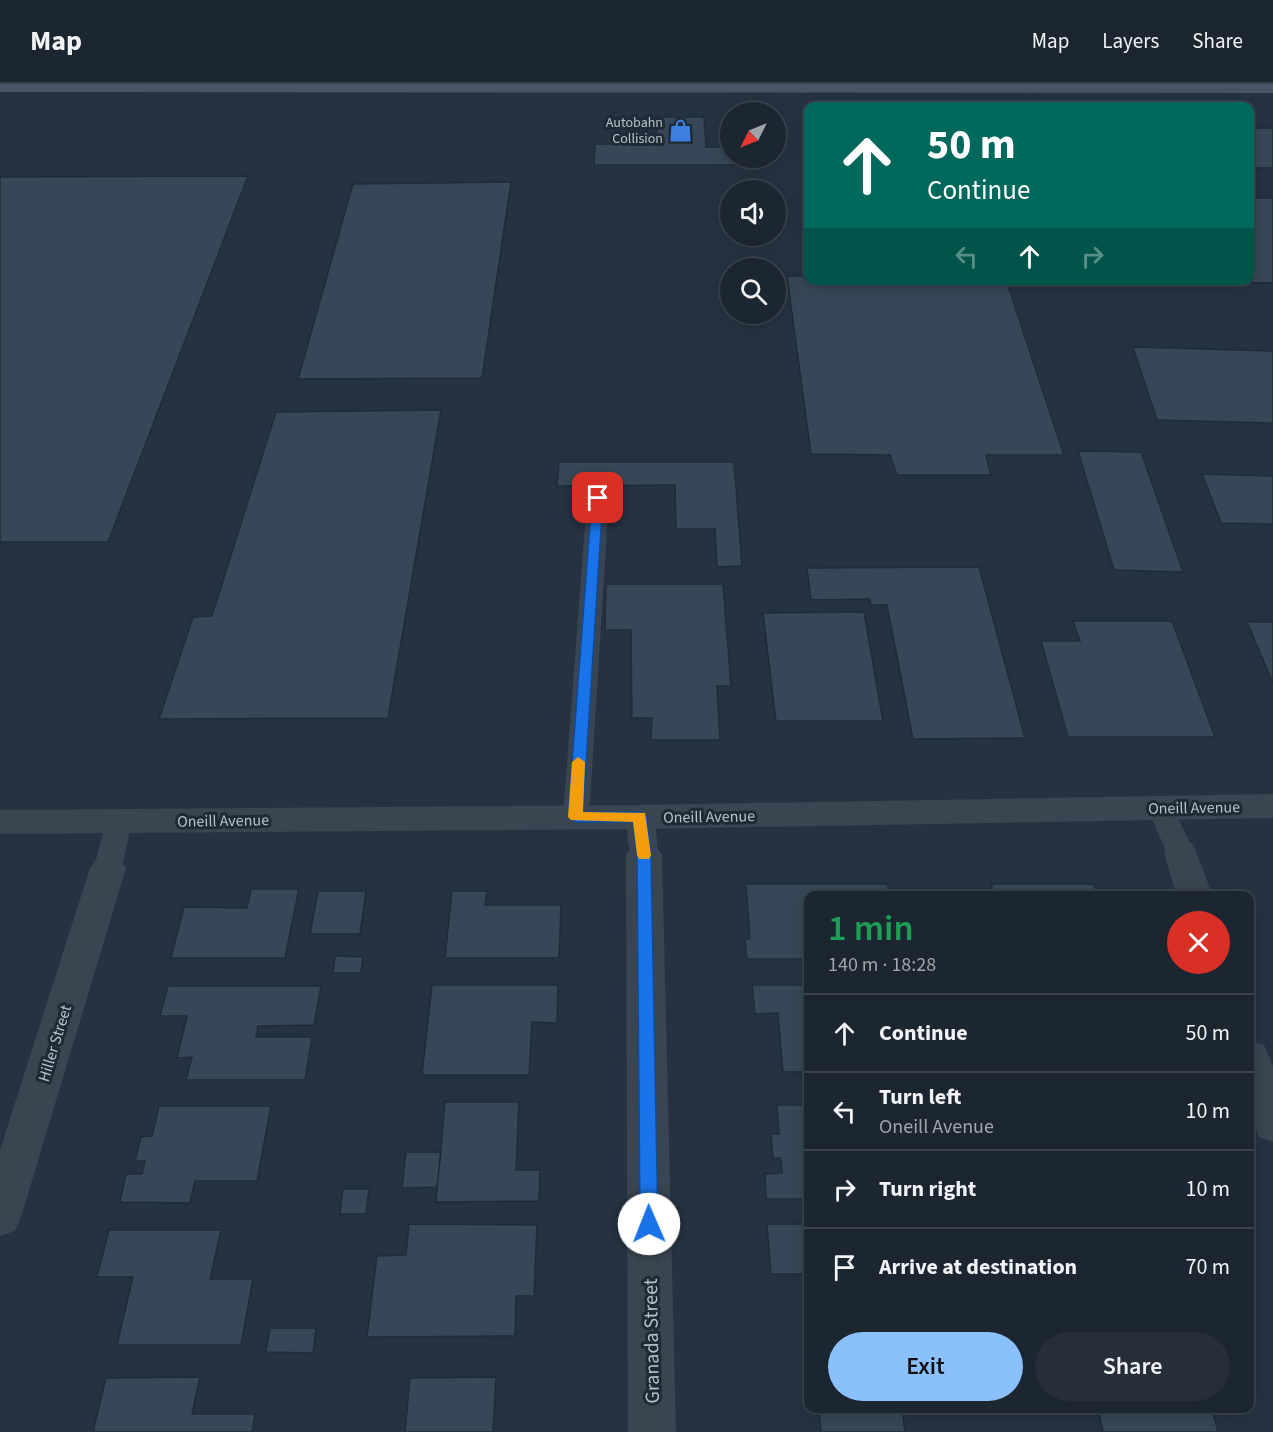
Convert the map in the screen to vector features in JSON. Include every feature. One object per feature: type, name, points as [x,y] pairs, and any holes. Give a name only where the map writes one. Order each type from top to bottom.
[{"type":"main road","points":[[0,86],[1273,87]]},
{"type":"street","name":"Oneill Avenue","points":[[0,822],[576,817],[642,836],[1160,808],[1273,806]]},
{"type":"street","name":"Granada Street","points":[[642,836],[652,1432]]},
{"type":"street","points":[[1181,853],[1193,891]]},
{"type":"street","name":"Hiller Street","points":[[0,1217],[108,868]]},
{"type":"street","points":[[1254,1068],[1273,1125]]},
{"type":"lane","points":[[576,817],[598,498]]},
{"type":"lane","points":[[1160,808],[1181,853]]},
{"type":"lane","points":[[108,868],[119,821]]},
{"type":"building","name":"Autobahn Collision","points":[[656,117],[704,117],[706,147],[720,147],[720,165],[594,165],[595,144],[657,144]]},
{"type":"building","points":[[1254,128],[1273,128],[1273,168],[1254,168]]},
{"type":"building","points":[[248,176],[108,542],[0,542],[0,177]]},
{"type":"building","points":[[511,182],[482,378],[298,379],[353,184]]},
{"type":"building","points":[[1254,198],[1273,198],[1273,283],[1254,283]]},
{"type":"building","points":[[787,276],[804,276],[804,285],[1008,285],[1064,455],[986,455],[991,475],[897,475],[890,455],[811,454]]},
{"type":"building","points":[[1133,347],[1273,351],[1273,423],[1157,420]]},
{"type":"building","points":[[441,410],[388,718],[159,719],[193,617],[212,616],[276,412]]},
{"type":"building","points":[[1078,451],[1141,452],[1183,572],[1114,570]]},
{"type":"building","points":[[559,462],[734,462],[742,566],[717,567],[715,529],[676,529],[675,485],[557,486]]},
{"type":"building","points":[[1202,474],[1273,476],[1273,524],[1221,523]]},
{"type":"building","points":[[979,567],[1025,738],[913,739],[887,605],[871,605],[870,599],[811,600],[807,568]]},
{"type":"building","points":[[606,584],[723,584],[731,686],[717,686],[720,740],[651,740],[652,718],[632,718],[631,630],[605,630]]},
{"type":"building","points":[[864,612],[883,721],[776,721],[763,613]]},
{"type":"building","points":[[1073,621],[1172,621],[1215,737],[1068,737],[1041,641],[1080,641]]},
{"type":"building","points":[[1247,622],[1273,622],[1273,683]]},
{"type":"building","points":[[746,884],[888,884],[889,891],[804,891],[804,959],[747,959],[745,939],[750,939]]},
{"type":"building","points":[[991,884],[1094,884],[1096,891],[993,891]]},
{"type":"building","points":[[251,889],[299,889],[285,958],[171,958],[184,907],[247,908]]},
{"type":"building","points":[[318,891],[366,891],[360,934],[310,934]]},
{"type":"building","points":[[452,891],[487,891],[485,905],[561,905],[559,958],[445,958]]},
{"type":"building","points":[[335,956],[363,957],[361,973],[333,973]]},
{"type":"building","points":[[432,985],[558,985],[557,1023],[532,1022],[529,1075],[422,1075]]},
{"type":"building","points":[[752,985],[804,985],[804,1072],[783,1072],[778,1013],[755,1014]]},
{"type":"building","points":[[168,986],[321,986],[314,1025],[258,1026],[256,1037],[312,1037],[305,1080],[186,1080],[192,1057],[177,1058],[187,1016],[160,1016]]},
{"type":"building","points":[[445,1102],[519,1102],[516,1170],[540,1170],[539,1201],[436,1202]]},
{"type":"building","points":[[777,1105],[804,1105],[804,1199],[766,1199],[765,1174],[782,1173],[781,1158],[773,1158],[771,1134],[779,1134]]},
{"type":"building","points":[[159,1106],[271,1106],[257,1181],[195,1181],[190,1203],[120,1202],[126,1174],[142,1174],[145,1161],[135,1161],[141,1137],[152,1136]]},
{"type":"building","points":[[406,1152],[441,1152],[437,1187],[402,1188]]},
{"type":"building","points":[[343,1189],[369,1189],[366,1214],[340,1214]]},
{"type":"building","points":[[409,1224],[537,1225],[534,1296],[516,1296],[515,1336],[367,1337],[377,1256],[406,1255]]},
{"type":"building","points":[[767,1224],[804,1224],[804,1274],[771,1274]]},
{"type":"building","points":[[109,1230],[221,1230],[210,1279],[253,1279],[241,1345],[117,1345],[133,1277],[97,1277]]},
{"type":"building","points":[[270,1328],[316,1328],[313,1353],[266,1352]]},
{"type":"building","points":[[200,1377],[192,1414],[255,1414],[252,1432],[93,1432],[106,1378]]},
{"type":"building","points":[[496,1377],[493,1432],[405,1432],[410,1378]]},
{"type":"building","points":[[819,1413],[903,1413],[905,1432],[821,1432]]},
{"type":"building","points":[[1099,1413],[1213,1413],[1218,1432],[1103,1432]]},
{"type":"slow traffic","points":[[578,762],[576,817],[640,817],[644,855]]},
{"type":"place","name":"Autobahn Collision","points":[[681,130]]},
{"type":"route","points":[[598,498],[576,817],[640,817],[644,855],[649,1224]]}]
